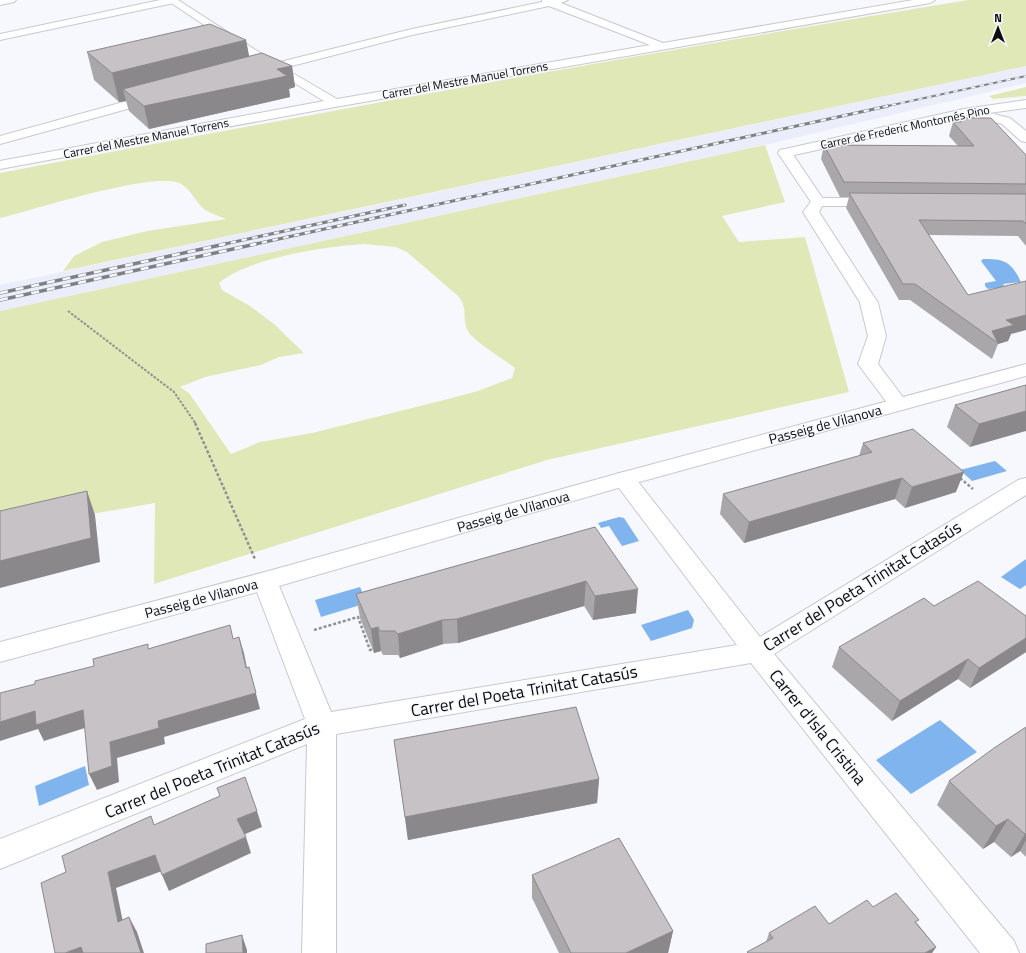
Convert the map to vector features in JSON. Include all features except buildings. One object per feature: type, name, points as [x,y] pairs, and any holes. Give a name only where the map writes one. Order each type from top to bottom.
[{"type":"street","points":[[0,2],[11,0]]},
{"type":"street","points":[[0,37],[172,0],[274,67],[335,103]]},
{"type":"street","points":[[245,74],[412,32],[546,1],[563,0]]},
{"type":"street","points":[[546,1],[661,46]]},
{"type":"street","name":"Carrer del Mestre Manuel Torrens","points":[[0,165],[335,103],[921,1]]},
{"type":"street","points":[[0,140],[164,95]]},
{"type":"street","name":"Carrer de Frederic Montornés Pino","points":[[818,202],[785,154],[964,113],[1026,104]]},
{"type":"street","points":[[1002,107],[998,111],[1006,122],[1026,138]]},
{"type":"street","points":[[964,113],[984,115],[1006,122]]},
{"type":"street","points":[[895,202],[818,202],[811,212],[869,303],[877,336],[868,364],[898,404]]},
{"type":"street","name":"Passeig de Vilanova","points":[[0,652],[265,582],[624,479],[1026,370]]},
{"type":"street","name":"Carrer d'Isla Cristina","points":[[624,479],[757,652],[1002,953]]},
{"type":"street","name":"Carrer del Poeta Trinitat Catasús","points":[[0,854],[322,725],[757,652],[1026,485]]},
{"type":"street","points":[[265,582],[322,725],[319,953]]},
{"type":"path","points":[[68,311],[174,392],[197,425],[265,582]]},
{"type":"path","points":[[957,476],[993,505]]},
{"type":"path","points":[[288,638],[358,617],[370,650],[372,649]]},
{"type":"shaded area","points":[[1026,66],[1026,83],[765,145],[0,311],[0,285]]},
{"type":"green space","points":[[968,0],[1026,0],[1026,66],[63,271],[74,256],[102,242],[147,231],[226,219],[212,214],[204,209],[183,185],[164,181],[118,187],[91,193],[0,218],[0,173],[483,84]]},
{"type":"green space","points":[[1026,87],[1026,96],[993,99],[989,96]]},
{"type":"green space","points":[[765,145],[785,202],[722,216],[739,242],[805,237],[849,392],[547,460],[154,584],[155,503],[0,530],[0,311]],"holes":[[[365,244],[396,247],[407,252],[458,296],[463,305],[468,331],[482,344],[515,368],[512,378],[478,391],[444,400],[312,433],[260,442],[231,454],[189,393],[180,387],[205,377],[261,365],[279,357],[304,353],[274,324],[250,306],[222,290],[219,283],[232,274],[248,267],[289,255],[349,245]]]},
{"type":"water","points":[[983,259],[1002,261],[1010,265],[1021,282],[1003,284],[1005,287],[988,289],[985,286],[985,283],[996,281],[981,261]]},
{"type":"water","points":[[995,461],[1007,471],[972,481],[960,470]]},
{"type":"water","points":[[619,517],[624,518],[639,541],[622,546],[609,526],[601,528],[598,523]]},
{"type":"water","points":[[1026,559],[1026,585],[1020,589],[1001,577]]},
{"type":"water","points":[[360,587],[367,603],[321,617],[315,600]]},
{"type":"water","points":[[688,610],[694,620],[692,628],[651,641],[641,625]]},
{"type":"water","points":[[940,720],[977,752],[911,794],[876,760]]},
{"type":"water","points":[[85,766],[89,785],[39,806],[35,786]]},
{"type":"railway","points":[[883,107],[1026,76]]},
{"type":"railway","points":[[251,245],[888,106]]},
{"type":"railway","points":[[220,245],[405,205]]},
{"type":"railway","points":[[0,293],[225,244]]},
{"type":"railway","points":[[0,300],[256,244]]}]
